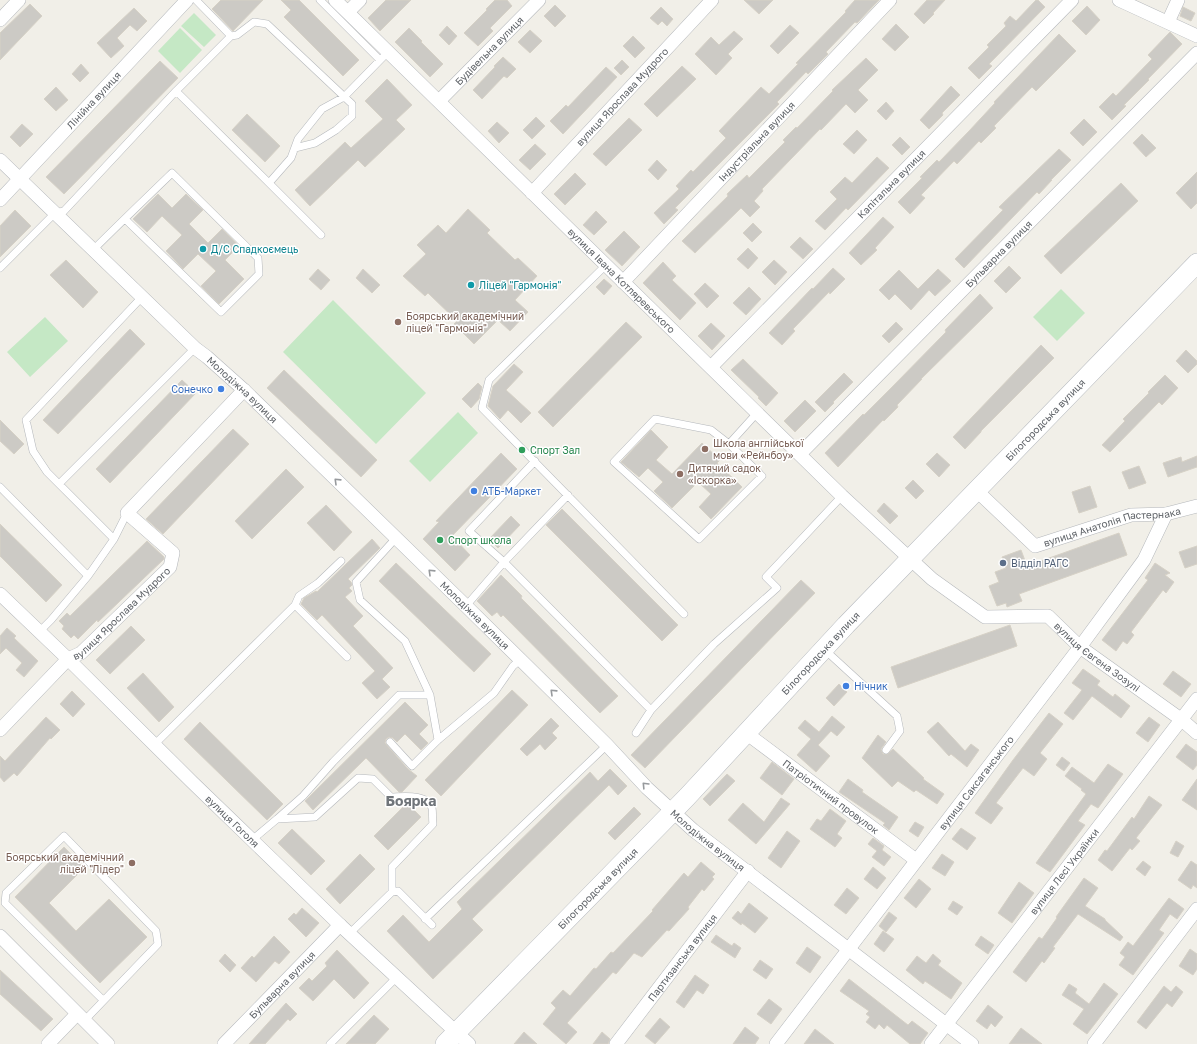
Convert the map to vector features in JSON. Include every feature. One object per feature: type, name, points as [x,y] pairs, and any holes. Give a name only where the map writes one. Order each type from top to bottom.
[{"type":"street","points":[[0,20],[19,0]]},
{"type":"street","name":"Лінійна вулиця","points":[[0,200],[187,0]]},
{"type":"street","name":"вулиця Івана Котляревського","points":[[335,0],[348,12],[384,56],[438,101],[909,560]]},
{"type":"street","points":[[348,12],[360,0]]},
{"type":"street","name":"Будівельна вулиця","points":[[438,101],[539,0]]},
{"type":"street","name":"вулиця Ярослава Мудрого","points":[[532,193],[712,0]]},
{"type":"street","name":"Індустріальна вулиця","points":[[623,282],[890,0]]},
{"type":"street","name":"Капітальна вулиця","points":[[711,367],[1072,0]]},
{"type":"street","points":[[1120,0],[1197,36]]},
{"type":"street","points":[[1168,22],[1178,0]]},
{"type":"street","name":"Бульварна вулиця","points":[[800,454],[1197,53]]},
{"type":"street","name":"Молодіжна вулиця","points":[[0,160],[195,348],[208,357],[244,390],[608,745],[647,788],[674,811],[693,830],[972,1044]]},
{"type":"street","name":"Білогородська вулиця","points":[[457,1040],[674,811],[824,648],[1197,263]]},
{"type":"street","points":[[127,513],[244,390]]},
{"type":"street","name":"вулиця Анатолія Пастернака","points":[[976,490],[1035,546],[1131,515],[1166,514],[1197,506]]},
{"type":"street","name":"вулиця Ярослава Мудрого","points":[[0,730],[68,659],[81,653],[170,567],[173,553],[127,513]]},
{"type":"street","name":"вулиця Саксаганського","points":[[776,1044],[1080,647],[1144,560],[1166,514]]},
{"type":"street","name":"вулиця Євгена Зозулі","points":[[909,560],[932,579],[985,617],[1048,616],[1080,647],[1197,732]]},
{"type":"street","name":"вулиця Гоголя","points":[[0,594],[252,840],[397,977],[457,1040]]},
{"type":"street","name":"вулиця Лесі Українки","points":[[931,1044],[1197,699]]},
{"type":"street","name":"Патріотичний провулок","points":[[746,733],[916,860]]},
{"type":"street","name":"Партизанська вулиця","points":[[616,1044],[748,871]]},
{"type":"street","points":[[1094,1044],[1197,909]]},
{"type":"street","name":"Бульварна вулиця","points":[[224,1044],[345,929]]},
{"type":"street","points":[[0,936],[108,1044]]},
{"type":"street","points":[[48,1044],[81,1017]]},
{"type":"lane","points":[[196,0],[230,36]]},
{"type":"lane","points":[[269,183],[292,158],[298,139],[322,109],[344,97],[384,56],[320,0]]},
{"type":"lane","points":[[0,268],[55,213],[64,211],[176,91],[230,36],[237,35],[254,22],[267,24],[352,104],[352,116],[336,130],[315,143],[295,148]]},
{"type":"lane","points":[[176,91],[321,235]]},
{"type":"lane","points":[[93,250],[125,218],[172,173],[258,258],[259,274],[221,312],[125,218]]},
{"type":"lane","points":[[606,265],[489,380],[482,408],[684,614]]},
{"type":"lane","points":[[114,539],[47,472],[33,451],[26,420],[142,297]]},
{"type":"lane","points":[[59,484],[195,348]]},
{"type":"lane","points":[[729,444],[757,413]]},
{"type":"lane","points":[[655,419],[711,430],[729,444],[762,476],[699,539],[614,462],[655,419]]},
{"type":"lane","points":[[535,461],[468,531],[504,562],[651,710]]},
{"type":"lane","points":[[0,487],[88,576]]},
{"type":"lane","points":[[466,606],[504,562],[568,495]]},
{"type":"lane","points":[[636,733],[651,710],[714,644],[778,588],[766,577],[842,496]]},
{"type":"lane","points":[[39,632],[88,576],[114,539],[127,513]]},
{"type":"lane","points":[[396,538],[356,582],[360,600],[405,641],[430,696],[438,740]]},
{"type":"lane","points":[[154,745],[295,604],[299,596],[318,583],[342,561]]},
{"type":"lane","points":[[295,604],[347,657]]},
{"type":"lane","points":[[824,648],[897,716],[900,731],[886,750]]},
{"type":"lane","points":[[390,742],[412,766],[438,740],[494,693],[513,666],[520,660]]},
{"type":"lane","points":[[252,840],[303,796],[333,762],[399,695],[430,696]]},
{"type":"lane","points":[[425,919],[608,745]]},
{"type":"lane","points":[[277,819],[315,817],[358,778],[373,779],[390,797],[412,797],[425,800],[432,807],[433,824],[392,867],[392,892]]},
{"type":"lane","points":[[81,1017],[104,1000],[158,944],[156,930],[64,836],[6,894],[5,903],[104,1000]]},
{"type":"lane","points":[[345,929],[392,892],[398,891],[432,925]]},
{"type":"lane","points":[[330,1044],[397,977]]},
{"type":"green space","points":[[194,13],[216,35],[204,47],[181,26]]},
{"type":"green space","points":[[180,28],[202,50],[180,73],[158,51]]},
{"type":"green space","points":[[1061,289],[1085,313],[1057,341],[1033,317]]},
{"type":"green space","points":[[333,300],[426,393],[376,444],[283,352]]},
{"type":"green space","points":[[45,317],[68,341],[30,377],[7,352]]},
{"type":"green space","points":[[458,412],[478,433],[430,482],[409,461]]},
{"type":"building","points":[[221,0],[263,0],[233,31],[212,9]]},
{"type":"building","points":[[281,0],[299,0],[359,60],[343,76],[284,17],[291,10]]},
{"type":"building","points":[[386,0],[411,0],[380,31],[368,18]]},
{"type":"building","points":[[495,0],[507,0],[512,6],[490,28],[493,31],[478,46],[464,33]]},
{"type":"building","points":[[744,0],[773,0],[759,14]]},
{"type":"building","points":[[855,0],[879,0],[857,23],[855,22],[826,52],[828,54],[808,74],[806,72],[777,102],[779,104],[675,208],[678,210],[664,224],[654,213],[679,189],[676,186],[691,170],[693,172],[726,138],[719,131],[761,87],[769,94],[798,64],[796,63],[846,12],[845,11]]},
{"type":"building","points":[[927,0],[945,0],[924,24],[914,14]]},
{"type":"building","points":[[1036,0],[1038,0],[1045,7],[989,64],[992,66],[979,79],[968,68],[989,47],[987,45],[1006,26],[1004,23],[1010,16],[1016,21]]},
{"type":"building","points":[[30,4],[42,16],[0,60],[0,33]]},
{"type":"building","points":[[555,5],[566,16],[555,27],[544,16]]},
{"type":"building","points":[[1087,6],[1100,20],[1086,35],[1072,21]]},
{"type":"building","points":[[661,7],[673,19],[667,26],[662,21],[658,25],[650,18]]},
{"type":"building","points":[[1183,7],[1195,13],[1191,21],[1180,16]]},
{"type":"building","points":[[134,8],[147,21],[137,31],[130,25],[117,38],[124,46],[111,58],[97,43]]},
{"type":"building","points":[[896,24],[909,37],[895,51],[882,39]]},
{"type":"building","points":[[790,25],[799,33],[778,54],[770,46]]},
{"type":"building","points":[[447,26],[457,36],[449,45],[439,35]]},
{"type":"building","points":[[409,28],[443,64],[430,77],[395,42]]},
{"type":"building","points":[[530,30],[542,41],[530,53],[518,42]]},
{"type":"building","points":[[734,31],[743,39],[728,54],[732,58],[716,75],[695,54],[711,37],[719,45]]},
{"type":"building","points":[[1170,32],[1182,44],[1124,105],[1126,106],[1112,120],[1099,107],[1113,93],[1116,96],[1152,59],[1148,55]]},
{"type":"building","points":[[1059,34],[1076,51],[1036,91],[1032,87],[994,126],[996,128],[981,143],[979,141],[957,164],[954,161],[921,195],[925,198],[910,214],[898,202],[922,178],[920,177],[937,160],[939,162],[969,131],[995,103],[994,102]]},
{"type":"building","points":[[633,36],[645,48],[635,58],[623,46]]},
{"type":"building","points":[[503,57],[516,69],[507,78],[504,76],[482,99],[473,90]]},
{"type":"building","points":[[866,58],[878,70],[858,90],[868,100],[855,113],[846,104],[821,130],[820,129],[762,189],[763,191],[754,201],[760,207],[750,217],[741,208],[695,253],[682,241],[747,175],[749,178],[785,142],[783,140],[796,127],[797,128],[833,91],[832,90]]},
{"type":"building","points":[[622,60],[629,67],[621,75],[614,68]]},
{"type":"building","points":[[160,61],[178,78],[64,194],[46,177]]},
{"type":"building","points":[[81,64],[89,73],[80,82],[72,74]]},
{"type":"building","points":[[682,66],[696,79],[657,117],[644,104]]},
{"type":"building","points":[[606,67],[617,77],[563,134],[550,121],[566,105],[568,107]]},
{"type":"building","points":[[387,79],[412,105],[396,120],[405,129],[365,167],[358,160],[310,206],[295,190],[345,142],[351,148],[383,119],[365,101]]},
{"type":"building","points":[[951,86],[960,95],[929,129],[920,120]]},
{"type":"building","points":[[56,87],[68,100],[56,111],[44,99]]},
{"type":"building","points":[[886,102],[894,111],[886,120],[877,111]]},
{"type":"building","points":[[247,114],[280,146],[265,162],[232,130]]},
{"type":"building","points":[[536,117],[545,126],[532,139],[523,130]]},
{"type":"building","points":[[629,118],[642,130],[606,166],[593,154]]},
{"type":"building","points":[[1084,119],[1097,132],[1083,146],[1070,133]]},
{"type":"building","points":[[497,122],[509,133],[499,143],[488,131]]},
{"type":"building","points":[[22,124],[33,134],[20,147],[10,137]]},
{"type":"building","points":[[857,130],[867,140],[854,154],[843,144]]},
{"type":"building","points":[[1142,134],[1156,148],[1146,157],[1133,143]]},
{"type":"building","points":[[900,137],[910,147],[902,155],[892,145]]},
{"type":"building","points":[[535,144],[546,154],[530,170],[519,160]]},
{"type":"building","points":[[1059,149],[1071,160],[1039,194],[1037,192],[964,268],[955,259],[1003,210],[999,207]]},
{"type":"building","points":[[877,157],[889,168],[848,210],[846,208],[825,230],[815,221],[837,199],[830,192],[845,177],[852,183]]},
{"type":"building","points":[[657,160],[667,170],[658,180],[648,170]]},
{"type":"building","points":[[1197,172],[1197,203],[1191,209],[1176,193]]},
{"type":"building","points":[[575,173],[586,184],[565,205],[554,194]]},
{"type":"building","points":[[1121,183],[1138,201],[1061,274],[1044,256]]},
{"type":"building","name":"Д/С Спадкоємець","points":[[158,194],[172,208],[186,194],[203,210],[189,224],[208,243],[222,229],[239,246],[225,260],[244,279],[219,304],[201,286],[216,271],[198,254],[183,269],[166,251],[182,235],[162,216],[147,232],[133,219]]},
{"type":"building","name":"Ліцей \"Гармонія\"","points":[[468,209],[490,230],[487,233],[515,260],[518,258],[537,276],[515,300],[528,312],[510,331],[498,320],[474,344],[454,324],[457,321],[428,293],[425,296],[403,276],[426,254],[417,245],[438,225],[446,233]]},
{"type":"building","points":[[15,210],[31,226],[0,257],[0,226]]},
{"type":"building","points":[[596,211],[607,222],[594,235],[583,225]]},
{"type":"building","points":[[883,217],[894,227],[875,248],[877,250],[861,265],[849,253]]},
{"type":"building","points":[[753,223],[762,232],[752,242],[743,233]]},
{"type":"building","points":[[624,231],[640,247],[622,266],[605,250]]},
{"type":"building","points":[[800,237],[813,249],[803,259],[790,247]]},
{"type":"building","points":[[748,248],[758,258],[748,269],[737,259]]},
{"type":"building","points":[[66,260],[98,292],[83,308],[50,275]]},
{"type":"building","points":[[774,260],[787,272],[775,285],[762,272]]},
{"type":"building","points":[[663,262],[676,276],[672,280],[696,303],[680,320],[643,283]]},
{"type":"building","points":[[1009,266],[1021,278],[1006,293],[994,281]]},
{"type":"building","points":[[833,268],[845,279],[830,294],[829,292],[793,329],[795,331],[782,345],[769,333]]},
{"type":"building","points":[[318,269],[330,280],[321,290],[309,279]]},
{"type":"building","points":[[363,269],[380,285],[372,293],[356,278]]},
{"type":"building","points":[[938,269],[951,281],[935,296],[929,290],[911,310],[895,294],[889,300],[879,290],[899,270],[918,289]]},
{"type":"building","points":[[604,279],[612,286],[604,295],[596,287]]},
{"type":"building","points":[[705,283],[719,296],[707,308],[694,294]]},
{"type":"building","points":[[749,287],[761,299],[746,315],[733,303]]},
{"type":"building","points":[[980,294],[993,308],[921,379],[897,405],[898,407],[884,421],[883,420],[838,467],[825,453],[946,332],[945,330]]},
{"type":"building","points":[[626,322],[642,337],[553,427],[538,412]]},
{"type":"building","points":[[896,322],[903,329],[889,343],[882,336]]},
{"type":"building","points":[[711,323],[725,336],[712,350],[698,336]]},
{"type":"building","points":[[130,329],[145,344],[58,434],[43,420]]},
{"type":"building","points":[[1041,345],[1054,358],[965,449],[953,437]]},
{"type":"building","points":[[1186,350],[1197,361],[1197,364],[1188,373],[1176,361]]},
{"type":"building","points":[[743,359],[778,393],[766,406],[758,398],[759,397],[731,370]]},
{"type":"building","points":[[514,364],[523,372],[506,390],[531,413],[521,423],[508,410],[500,419],[488,406],[493,386]]},
{"type":"building","points":[[284,370],[377,460],[361,477],[267,388]]},
{"type":"building","points":[[844,373],[853,382],[825,412],[815,402]]},
{"type":"building","points":[[1165,375],[1178,388],[1162,405],[1159,402],[1110,452],[1102,445],[1125,421],[1123,419]]},
{"type":"building","points":[[182,380],[196,393],[110,483],[96,469]]},
{"type":"building","points":[[478,383],[482,387],[479,399],[471,408],[462,399]]},
{"type":"building","points":[[805,400],[816,411],[795,432],[784,421]]},
{"type":"building","points":[[0,420],[24,444],[14,454],[0,441]]},
{"type":"building","points":[[233,429],[249,444],[163,534],[146,519]]},
{"type":"building","name":"Дитячий садок «Іскорка»","points":[[651,430],[668,447],[656,460],[672,474],[702,443],[720,460],[717,463],[742,487],[711,519],[699,507],[711,494],[698,482],[672,508],[654,491],[663,482],[648,468],[639,477],[621,462]]},
{"type":"building","points":[[501,453],[517,469],[452,536],[470,555],[455,571],[423,539],[439,522],[436,521]]},
{"type":"building","points":[[937,453],[950,465],[939,477],[926,464]]},
{"type":"building","points":[[1197,456],[1197,467],[1168,477],[1163,463],[1181,457],[1182,462]]},
{"type":"building","points":[[1139,466],[1146,483],[1129,489],[1122,472]]},
{"type":"building","points":[[286,469],[304,487],[252,539],[235,521]]},
{"type":"building","points":[[913,480],[924,491],[916,499],[905,488]]},
{"type":"building","points":[[1090,486],[1097,507],[1079,513],[1072,492]]},
{"type":"building","points":[[884,503],[898,516],[890,524],[877,511]]},
{"type":"building","points":[[326,505],[352,532],[334,551],[307,523]]},
{"type":"building","points":[[562,509],[678,625],[662,641],[546,525]]},
{"type":"building","points":[[511,516],[520,525],[498,548],[489,539]]},
{"type":"building","points":[[0,524],[62,585],[46,602],[0,556]]},
{"type":"building","points":[[1119,533],[1127,555],[1019,594],[1022,601],[1007,607],[1006,603],[997,606],[989,586],[999,582],[995,572],[1006,568],[1002,557],[1021,550],[1027,566]]},
{"type":"building","points":[[372,539],[380,548],[348,579],[352,585],[349,588],[352,591],[345,597],[363,616],[353,626],[393,668],[382,679],[390,687],[377,699],[362,683],[375,671],[322,615],[317,620],[301,604],[304,598],[316,591],[317,592]]},
{"type":"building","points":[[147,541],[164,557],[164,559],[78,639],[74,635],[71,638],[62,629],[64,626],[59,621],[67,613],[70,616]]},
{"type":"building","points":[[1197,546],[1197,564],[1185,568],[1179,552]]},
{"type":"building","points":[[396,563],[491,654],[474,672],[379,581]]},
{"type":"building","points":[[1155,563],[1170,573],[1165,575],[1174,582],[1166,593],[1163,590],[1131,632],[1134,635],[1127,644],[1123,641],[1116,651],[1102,640],[1148,580],[1145,578]]},
{"type":"building","points":[[501,575],[522,596],[521,598],[618,696],[600,713],[503,615],[501,617],[497,612],[492,616],[477,601]]},
{"type":"building","points":[[801,580],[815,593],[645,768],[631,755]]},
{"type":"building","points":[[1010,625],[1017,646],[898,688],[891,667]]},
{"type":"building","points":[[131,626],[145,640],[110,674],[96,660]]},
{"type":"building","points":[[7,628],[16,636],[14,638],[38,661],[24,677],[16,670],[22,663],[6,648],[0,654],[0,636]]},
{"type":"building","points":[[1083,669],[1100,681],[1097,685],[1113,697],[1115,694],[1130,706],[1121,718],[1092,696],[1073,720],[1064,713],[1082,690],[1072,683]]},
{"type":"building","points":[[1173,671],[1191,684],[1181,697],[1163,684]]},
{"type":"building","points":[[143,673],[174,707],[159,722],[127,688]]},
{"type":"building","points":[[839,684],[847,692],[834,706],[826,698]]},
{"type":"building","points":[[512,690],[528,705],[441,796],[425,780]]},
{"type":"building","points":[[72,691],[85,704],[73,717],[60,704]]},
{"type":"building","points":[[405,702],[428,725],[419,734],[428,743],[421,750],[405,734],[397,742],[393,738],[389,737],[386,739],[385,743],[408,769],[417,776],[402,792],[399,792],[366,758],[313,810],[305,801]]},
{"type":"building","points":[[1049,713],[1063,724],[1040,753],[1047,759],[1034,776],[1023,768],[996,803],[1003,808],[991,824],[975,813]]},
{"type":"building","points":[[832,716],[845,727],[837,736],[831,731],[818,745],[830,756],[816,772],[797,755],[811,739],[798,728],[805,720],[819,732]]},
{"type":"building","points":[[46,717],[60,730],[51,739],[50,738],[17,776],[14,773],[4,782],[0,777],[0,756],[5,761]]},
{"type":"building","points":[[1149,717],[1160,725],[1148,742],[1136,733]]},
{"type":"building","points":[[551,718],[559,726],[552,733],[557,738],[545,750],[540,744],[527,756],[520,749]]},
{"type":"building","points":[[200,722],[283,804],[267,820],[184,739]]},
{"type":"building","points":[[938,722],[965,751],[971,744],[979,750],[967,767],[951,754],[949,756],[927,732]]},
{"type":"building","points":[[878,735],[886,742],[881,749],[883,754],[888,754],[893,749],[924,778],[923,779],[944,794],[937,804],[916,790],[914,792],[898,781],[892,787],[862,758]]},
{"type":"building","points":[[1186,744],[1197,752],[1197,765],[1193,770],[1176,757]]},
{"type":"building","points":[[1062,757],[1070,763],[1064,771],[1056,765]]},
{"type":"building","points":[[772,762],[794,779],[782,795],[760,778]]},
{"type":"building","points":[[1108,764],[1123,774],[1098,808],[1091,804],[1078,821],[1085,825],[1050,872],[1036,863],[1086,794],[1065,776],[1072,767],[1094,783]]},
{"type":"building","points":[[610,769],[627,786],[618,795],[609,785],[472,919],[483,930],[433,979],[387,931],[403,915],[429,942],[462,909],[457,902],[590,772],[598,781]]},
{"type":"building","points":[[727,774],[735,781],[710,806],[703,799]]},
{"type":"building","points":[[848,779],[863,790],[862,792],[898,817],[889,830],[883,825],[885,823],[839,792]]},
{"type":"building","points":[[1197,779],[1197,810],[1182,800]]},
{"type":"building","points":[[1149,796],[1162,805],[1136,838],[1140,841],[1132,850],[1130,848],[1112,871],[1098,860],[1105,850],[1107,851],[1132,817],[1134,819]]},
{"type":"building","points":[[781,798],[790,804],[756,844],[728,820],[743,803],[764,822]]},
{"type":"building","points":[[407,803],[421,817],[388,850],[374,836]]},
{"type":"building","points":[[634,807],[641,814],[615,840],[608,833]]},
{"type":"building","points":[[830,809],[846,821],[837,834],[842,838],[835,847],[810,829],[817,819],[821,821]]},
{"type":"building","points":[[915,822],[924,827],[918,837],[909,831]]},
{"type":"building","points":[[961,828],[976,838],[967,850],[952,839]]},
{"type":"building","points":[[292,829],[325,861],[311,875],[278,843]]},
{"type":"building","points":[[787,831],[800,841],[781,868],[768,858]]},
{"type":"building","points":[[873,838],[884,846],[882,850],[891,857],[884,866],[872,857],[877,851],[868,844]]},
{"type":"building","points":[[1176,841],[1184,846],[1178,857],[1170,853]]},
{"type":"building","points":[[64,847],[84,868],[49,903],[76,931],[109,899],[147,937],[100,983],[15,897]]},
{"type":"building","points":[[360,854],[375,869],[340,904],[326,889]]},
{"type":"building","points":[[942,854],[954,862],[945,876],[932,868]]},
{"type":"building","points":[[1143,861],[1151,867],[1145,876],[1136,869]]},
{"type":"building","points":[[1191,861],[1197,865],[1197,888],[1193,885],[1191,889],[1178,880]]},
{"type":"building","points":[[701,862],[715,874],[712,877],[714,879],[704,891],[702,889],[688,907],[689,909],[669,931],[667,930],[642,957],[634,953],[616,974],[613,972],[567,1023],[577,1032],[566,1044],[543,1024],[556,1008],[551,1003],[563,990],[570,996],[594,968],[596,969],[611,952],[613,953],[653,911],[652,910],[684,873],[688,877]]},
{"type":"building","points":[[873,867],[886,878],[877,889],[864,879]]},
{"type":"building","points":[[1084,878],[1098,888],[1085,906],[1105,919],[1123,937],[1120,941],[1078,914],[1053,947],[1055,948],[1044,963],[1042,961],[1026,982],[1013,972],[1039,937],[1042,939]]},
{"type":"building","points":[[919,879],[931,889],[916,908],[904,898]]},
{"type":"building","points":[[1019,882],[1034,893],[1012,923],[998,913]]},
{"type":"building","points":[[847,888],[859,898],[846,914],[834,905]]},
{"type":"building","points":[[1169,898],[1184,909],[1177,919],[1170,914],[1159,930],[1164,933],[1133,975],[1119,965],[1125,957],[1120,953],[1128,942],[1133,946]]},
{"type":"building","points":[[953,901],[963,907],[957,915],[948,909]]},
{"type":"building","points":[[749,903],[768,918],[755,933],[742,923],[741,925],[732,918],[738,911],[741,914]]},
{"type":"building","points":[[302,908],[319,923],[306,937],[288,919],[294,913],[296,915]]},
{"type":"building","points":[[889,912],[897,918],[886,932],[879,926]]},
{"type":"building","points":[[883,931],[894,939],[884,952],[874,944]]},
{"type":"building","points":[[716,935],[732,946],[734,943],[741,948],[735,958],[711,942]]},
{"type":"building","points":[[274,936],[290,952],[279,964],[275,961],[256,982],[241,968],[252,956],[254,958]]},
{"type":"building","points":[[981,936],[994,945],[988,954],[975,945]]},
{"type":"building","points":[[807,947],[821,957],[810,973],[796,963]]},
{"type":"building","points":[[1190,949],[1197,954],[1197,969],[1193,975],[1179,966]]},
{"type":"building","points":[[337,950],[369,983],[354,999],[334,979],[313,1001],[299,988],[309,978],[312,981],[327,966],[325,963]]},
{"type":"building","points":[[225,954],[236,965],[230,972],[219,961]]},
{"type":"building","points":[[933,954],[941,961],[938,965],[962,983],[951,999],[925,981],[923,984],[906,970],[917,956],[926,963]]},
{"type":"building","points":[[760,960],[773,969],[766,979],[753,970]]},
{"type":"building","points":[[0,970],[53,1019],[41,1031],[0,994]]},
{"type":"building","points":[[695,975],[709,985],[703,994],[697,990],[684,1008],[676,1002]]},
{"type":"building","points":[[849,979],[908,1025],[912,1021],[928,1033],[920,1044],[910,1044],[887,1025],[884,1029],[879,1024],[875,1029],[866,1022],[870,1017],[866,1014],[869,1011],[840,991]]},
{"type":"building","points":[[1104,983],[1118,994],[1087,1034],[1073,1024],[1084,1009],[1062,995],[1069,984],[1077,989],[1075,993],[1089,1004]]},
{"type":"building","points":[[1164,986],[1171,992],[1176,986],[1183,992],[1172,1007],[1167,1003],[1146,1029],[1137,1022]]},
{"type":"building","points":[[769,999],[782,1009],[771,1024],[757,1014]]},
{"type":"building","points":[[286,1003],[297,1014],[290,1021],[288,1019],[265,1044],[249,1044]]},
{"type":"building","points":[[988,1005],[1003,1017],[995,1027],[991,1023],[987,1029],[976,1021]]},
{"type":"building","points":[[374,1015],[389,1029],[375,1044],[346,1044]]},
{"type":"building","points":[[660,1018],[670,1027],[655,1044],[645,1036]]},
{"type":"building","points":[[745,1027],[759,1038],[755,1044],[733,1044]]},
{"type":"building","points":[[1021,1028],[1042,1044],[1009,1044]]},
{"type":"building","points":[[815,1029],[834,1044],[804,1044]]},
{"type":"building","points":[[524,1032],[537,1044],[514,1044]]},
{"type":"building","points":[[602,1032],[610,1039],[608,1044],[593,1044]]},
{"type":"place","name":"Д/С Спадкоємець","points":[[203,249]]},
{"type":"place","name":"Ліцей \"Гармонія\"","points":[[471,285]]},
{"type":"place","name":"Боярський академічний ліцей \"Гармонія\"","points":[[398,322]]},
{"type":"place","name":"Сонечко","points":[[221,389]]},
{"type":"place","name":"Школа англійської мови «Рейнбоу»","points":[[705,449]]},
{"type":"place","name":"Спорт Зал","points":[[522,450]]},
{"type":"place","name":"Дитячий садок «Іскорка»","points":[[680,474]]},
{"type":"place","name":"АТБ-Маркет","points":[[474,491]]},
{"type":"place","name":"Спорт школа","points":[[440,540]]},
{"type":"place","name":"Відділ РАГС","points":[[1003,563]]},
{"type":"place","name":"Нічник","points":[[846,686]]},
{"type":"place","name":"Боярський академічний ліцей \"Лідер\"","points":[[132,863]]},
{"type":"district","name":"Боярка","points":[[411,800]]}]
